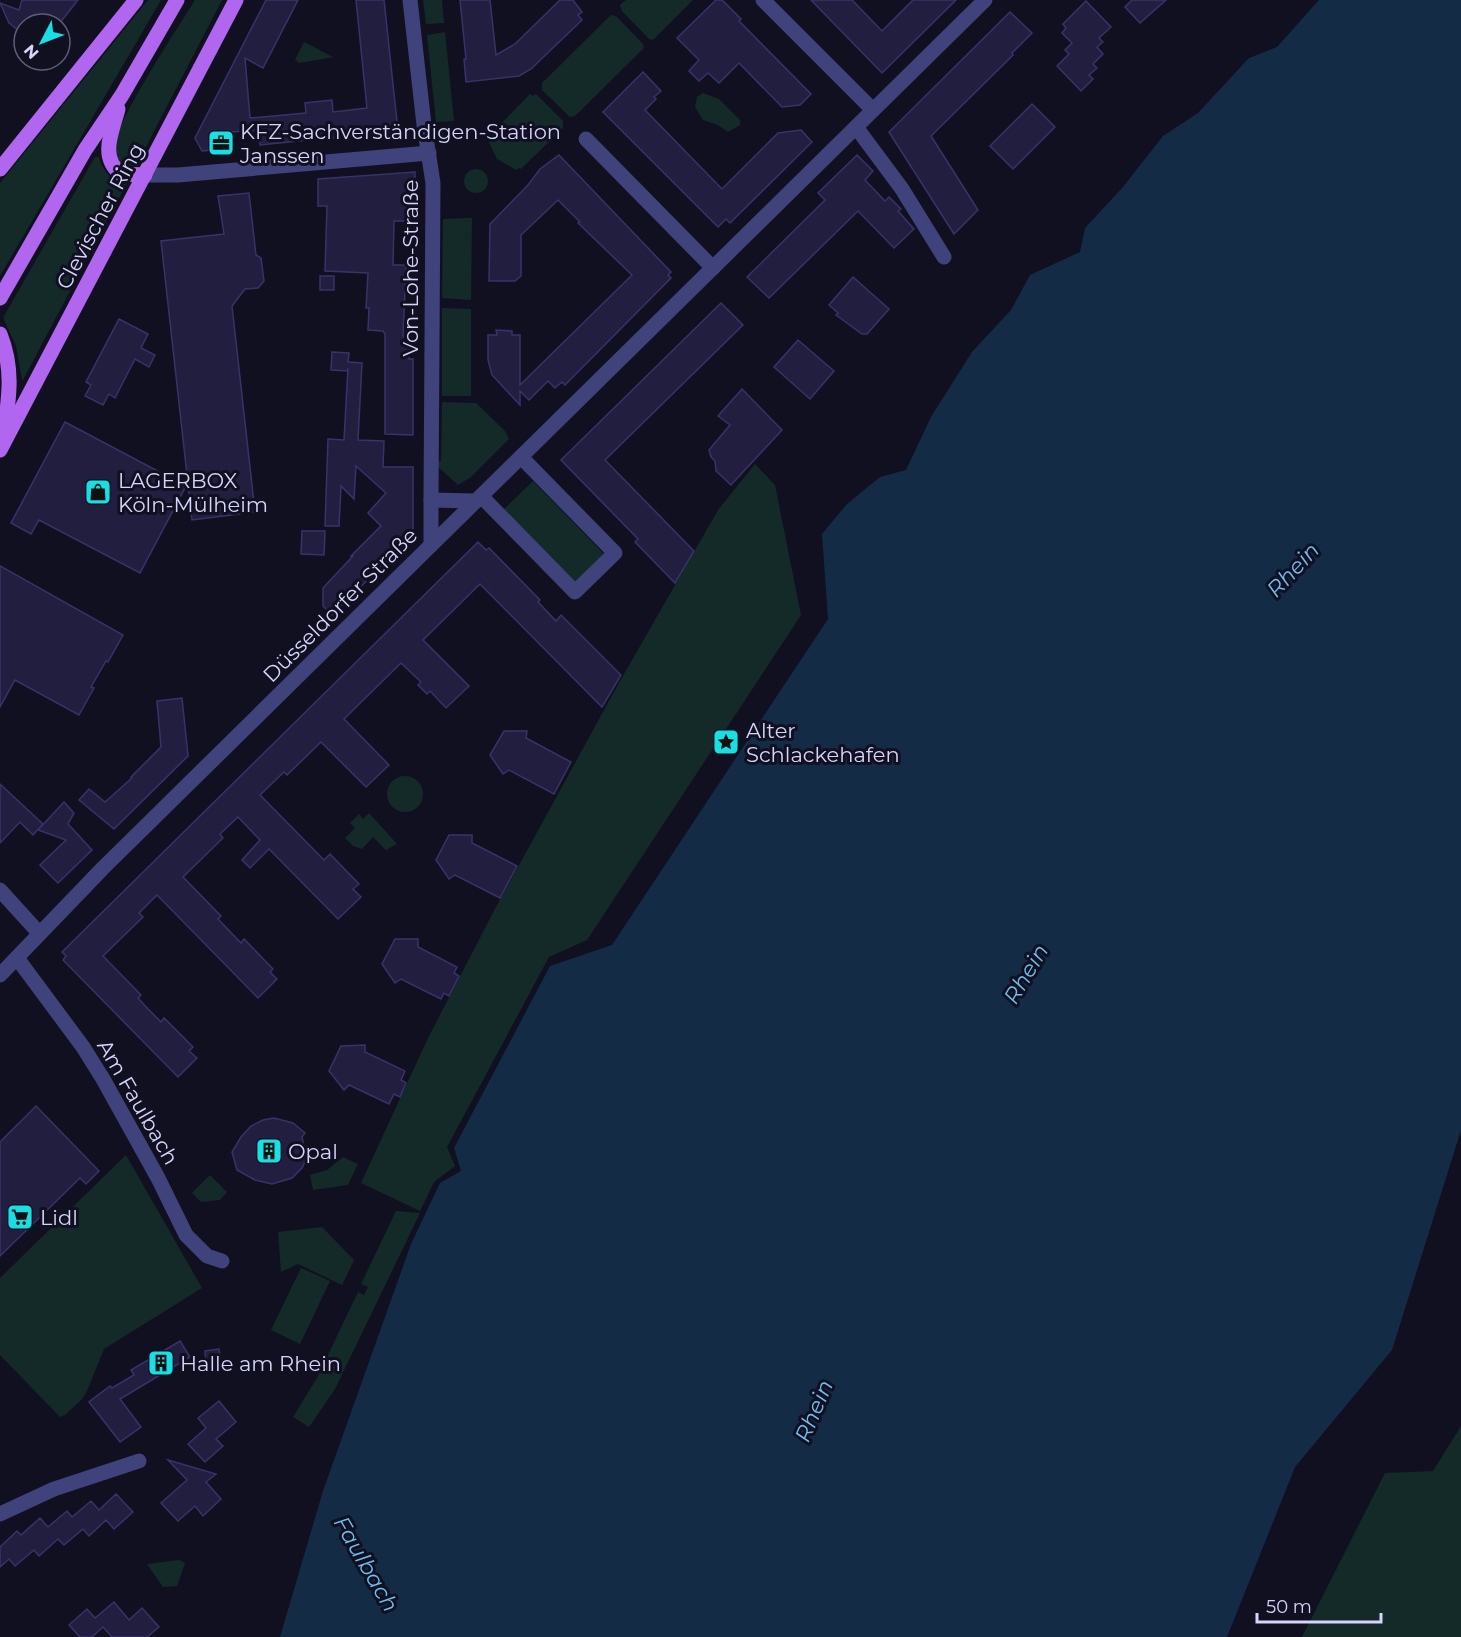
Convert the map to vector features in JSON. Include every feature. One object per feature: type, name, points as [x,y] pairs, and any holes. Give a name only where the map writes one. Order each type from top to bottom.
[{"type":"main road","points":[[0,169],[136,0]]},
{"type":"main road","name":"Clevischer Ring","points":[[0,298],[85,150],[122,95],[177,0]]},
{"type":"main road","name":"Clevischer Ring","points":[[1,448],[236,0]]},
{"type":"main road","points":[[122,95],[108,145],[110,162],[121,174],[145,175]]},
{"type":"main road","points":[[0,334],[7,353],[10,373],[1,448]]},
{"type":"street","name":"Von-Lohe-Straße","points":[[410,0],[433,183],[431,545]]},
{"type":"street","points":[[764,0],[873,110]]},
{"type":"street","name":"Düsseldorfer Straße","points":[[0,975],[39,933],[478,498],[985,0]]},
{"type":"street","points":[[856,127],[902,189],[944,258]]},
{"type":"street","points":[[586,139],[713,268]]},
{"type":"street","points":[[145,175],[178,175],[429,153]]},
{"type":"street","points":[[431,500],[478,498],[575,592],[615,553],[520,457]]},
{"type":"street","points":[[0,890],[39,933]]},
{"type":"street","name":"Am Faulbach","points":[[17,958],[83,1047],[103,1079],[158,1178],[186,1235],[207,1256],[222,1262]]},
{"type":"street","points":[[0,1514],[54,1489],[139,1461]]},
{"type":"green space","points":[[148,0],[161,0],[0,276],[0,183]]},
{"type":"green space","points":[[195,0],[222,0],[136,166],[127,167],[115,154],[117,136],[135,98]]},
{"type":"green space","points":[[423,0],[442,0],[444,23],[426,24]]},
{"type":"green space","points":[[626,0],[693,0],[653,40],[649,39],[622,11],[620,5]]},
{"type":"green space","points":[[611,15],[616,16],[643,44],[644,48],[575,116],[570,117],[542,90],[542,83]]},
{"type":"green space","points":[[445,32],[454,121],[436,122],[427,35]]},
{"type":"green space","points":[[304,42],[333,57],[300,63],[295,60]]},
{"type":"green space","points":[[703,93],[719,99],[740,120],[740,125],[728,132],[718,125],[703,120],[695,107],[697,97]]},
{"type":"green space","points":[[530,94],[532,96],[536,94],[563,121],[563,128],[521,169],[516,170],[497,159],[487,138]]},
{"type":"green space","points":[[95,157],[99,157],[105,171],[112,178],[127,183],[22,380],[16,346],[4,316]]},
{"type":"green space","points":[[476,169],[485,172],[488,181],[485,190],[476,193],[467,190],[464,181],[467,172]]},
{"type":"green space","points":[[472,218],[471,300],[442,298],[443,219]]},
{"type":"green space","points":[[442,308],[471,309],[471,396],[442,396]]},
{"type":"green space","points":[[442,402],[476,403],[505,431],[509,439],[471,477],[458,485],[436,465],[437,461],[441,461]]},
{"type":"green space","points":[[755,464],[775,485],[801,615],[587,940],[549,957],[447,1147],[455,1166],[434,1182],[420,1211],[361,1183],[428,1038],[496,907],[620,681],[718,510]]},
{"type":"green space","points":[[533,481],[604,554],[574,584],[502,511]]},
{"type":"green space","points":[[405,776],[418,781],[423,794],[418,807],[405,812],[392,807],[387,794],[392,781]]},
{"type":"green space","points":[[369,813],[397,844],[386,850],[373,837],[362,849],[353,846],[345,838],[355,828],[350,823],[359,814],[363,819]]},
{"type":"green space","points":[[126,1155],[202,1288],[104,1349],[82,1399],[60,1417],[0,1355],[0,1278]]},
{"type":"green space","points":[[343,1157],[358,1164],[348,1185],[313,1190],[310,1175],[327,1170]]},
{"type":"green space","points":[[210,1175],[227,1192],[220,1200],[201,1202],[192,1193]]},
{"type":"green space","points":[[396,1211],[420,1213],[335,1389],[309,1427],[293,1417],[317,1378],[358,1292],[364,1295],[368,1287],[361,1284]]},
{"type":"green space","points":[[322,1227],[354,1260],[342,1285],[298,1264],[281,1272],[278,1232]]},
{"type":"green space","points":[[301,1268],[330,1281],[300,1344],[271,1330]]},
{"type":"green space","points":[[1461,1426],[1461,1637],[1302,1637],[1385,1473],[1433,1471]]},
{"type":"green space","points":[[179,1560],[185,1563],[177,1586],[163,1587],[147,1564]]},
{"type":"water","points":[[1319,0],[1461,0],[1461,1130],[1392,1350],[1295,1467],[1227,1637],[280,1637],[323,1491],[411,1244],[440,1183],[461,1171],[454,1148],[550,966],[612,945],[828,619],[822,534],[846,505],[880,477],[906,470],[931,417],[972,352],[1011,310],[1030,275],[1080,252],[1085,228],[1123,187],[1163,136],[1198,113],[1249,58],[1277,47]]},
{"type":"building","points":[[22,0],[78,0],[68,12],[12,12],[12,25],[0,3],[19,10]]},
{"type":"building","points":[[266,0],[298,0],[263,68],[245,58],[250,118],[306,113],[305,103],[332,100],[333,112],[367,108],[356,0],[384,0],[398,131],[260,145],[259,130],[231,132],[233,148],[202,151],[195,138]]},
{"type":"building","points":[[460,0],[490,0],[496,55],[515,44],[560,0],[573,0],[582,12],[578,15],[582,20],[531,69],[519,76],[466,82]]},
{"type":"building","points":[[716,0],[722,0],[741,19],[739,21],[811,94],[800,105],[782,107],[739,63],[719,83],[708,73],[699,81],[689,71],[699,60],[677,38]]},
{"type":"building","points":[[811,0],[852,0],[882,31],[913,0],[956,0],[882,73]]},
{"type":"building","points":[[1132,0],[1166,0],[1140,23],[1125,7]]},
{"type":"building","points":[[1086,1],[1111,27],[1099,38],[1103,42],[1097,47],[1103,54],[1093,64],[1097,68],[1089,75],[1093,79],[1081,91],[1057,66],[1069,54],[1065,50],[1072,43],[1062,33],[1066,28],[1063,24]]},
{"type":"building","points":[[1010,12],[1032,33],[1012,53],[1013,55],[931,136],[978,210],[954,234],[889,132]]},
{"type":"building","points":[[643,72],[661,91],[645,110],[722,189],[778,133],[801,130],[812,142],[730,223],[726,219],[718,227],[603,112]]},
{"type":"building","points":[[1032,104],[1055,127],[1013,169],[990,146]]},
{"type":"building","points":[[559,155],[671,272],[668,275],[671,278],[565,385],[562,382],[555,388],[548,381],[529,400],[520,391],[520,405],[492,375],[488,360],[488,335],[497,335],[496,330],[512,331],[512,335],[520,335],[520,385],[632,275],[578,223],[580,222],[558,200],[521,235],[521,276],[515,281],[489,281],[490,224],[528,185],[540,169]]},
{"type":"building","points":[[857,155],[873,171],[865,180],[885,201],[889,197],[901,209],[898,211],[914,229],[894,248],[858,211],[769,298],[747,277],[825,200],[818,193]]},
{"type":"building","points":[[415,172],[414,221],[394,221],[393,265],[406,265],[403,336],[409,336],[409,359],[413,359],[413,435],[385,434],[385,334],[383,331],[368,330],[369,308],[366,308],[368,273],[325,271],[327,206],[318,206],[318,179]]},
{"type":"building","points":[[249,193],[256,255],[261,258],[264,281],[258,288],[245,289],[232,306],[255,512],[192,520],[161,241],[224,234],[218,196]]},
{"type":"building","points":[[320,276],[334,276],[334,290],[320,290]]},
{"type":"building","points":[[853,277],[889,309],[867,334],[862,334],[836,315],[838,313],[829,305]]},
{"type":"building","points":[[721,303],[743,325],[605,460],[694,551],[675,583],[635,542],[638,539],[561,460]]},
{"type":"building","points":[[119,319],[148,334],[141,348],[155,355],[149,367],[135,359],[115,398],[109,394],[103,405],[85,396],[91,385],[86,382]]},
{"type":"building","points":[[798,340],[834,371],[810,399],[774,367]]},
{"type":"building","points":[[332,352],[349,353],[348,362],[362,363],[358,440],[384,441],[383,467],[413,467],[413,535],[332,615],[323,606],[323,588],[381,526],[368,513],[386,493],[356,466],[354,499],[341,486],[339,526],[325,526],[328,439],[344,440],[348,371],[331,370]]},
{"type":"building","points":[[742,389],[782,430],[731,485],[716,471],[715,461],[709,450],[730,425],[718,416]]},
{"type":"building","name":"LAGERBOX Köln-Mülheim","points":[[65,422],[186,486],[140,573],[39,520],[31,534],[11,523]]},
{"type":"building","points":[[302,531],[325,531],[324,555],[301,554]]},
{"type":"building","points":[[478,542],[486,550],[489,548],[540,600],[538,602],[556,621],[561,615],[621,675],[602,707],[480,584],[423,640],[469,686],[446,708],[430,691],[427,694],[418,685],[421,682],[401,663],[344,719],[389,765],[366,787],[321,742],[287,775],[284,772],[260,795],[324,860],[330,854],[359,884],[353,889],[361,897],[338,919],[269,849],[250,868],[242,860],[260,840],[238,817],[220,834],[223,838],[183,877],[221,916],[218,919],[241,943],[244,939],[273,969],[270,972],[277,979],[258,998],[157,895],[139,913],[143,917],[103,956],[141,995],[138,998],[148,1009],[161,1022],[164,1018],[193,1047],[189,1051],[197,1058],[178,1077],[63,960],[66,956],[62,952]]},
{"type":"building","points":[[0,566],[123,635],[91,687],[94,688],[79,715],[15,680],[0,707]]},
{"type":"building","points":[[182,698],[188,756],[114,829],[79,800],[89,789],[105,802],[132,778],[161,747],[157,701]]},
{"type":"building","points":[[504,731],[527,731],[526,738],[571,762],[554,794],[509,770],[503,774],[490,755]]},
{"type":"building","points":[[0,784],[43,824],[33,835],[20,822],[0,843]]},
{"type":"building","points":[[64,802],[74,813],[68,824],[92,850],[58,883],[40,865],[66,840],[38,830]]},
{"type":"building","points":[[449,835],[472,835],[472,843],[517,866],[500,898],[455,875],[449,879],[436,860]]},
{"type":"building","points":[[395,939],[418,939],[418,947],[457,967],[454,973],[459,976],[449,996],[444,993],[441,999],[401,979],[395,983],[382,964]]},
{"type":"building","points":[[365,1045],[365,1052],[405,1071],[401,1080],[406,1083],[400,1097],[394,1094],[389,1104],[349,1085],[344,1090],[329,1071],[341,1046]]},
{"type":"building","name":"Lidl","points":[[36,1106],[99,1171],[86,1184],[80,1178],[0,1256],[0,1142]]},
{"type":"building","name":"Opal","points":[[274,1118],[293,1123],[305,1133],[302,1137],[305,1151],[309,1154],[302,1168],[292,1178],[272,1184],[255,1180],[237,1170],[232,1152],[251,1126]]},
{"type":"building","points":[[180,1341],[190,1357],[120,1399],[141,1427],[120,1442],[89,1402],[110,1386],[112,1388],[134,1375],[131,1370]]},
{"type":"building","points":[[219,1349],[221,1364],[206,1366],[205,1351]]},
{"type":"building","points":[[219,1401],[236,1422],[216,1439],[223,1446],[205,1462],[188,1444],[206,1428],[198,1418]]},
{"type":"building","points":[[168,1460],[216,1474],[206,1482],[221,1499],[203,1516],[195,1506],[178,1521],[161,1503],[187,1480]]},
{"type":"building","points":[[116,1494],[133,1512],[114,1529],[106,1520],[89,1536],[83,1529],[64,1545],[58,1539],[39,1556],[34,1550],[15,1566],[9,1559],[0,1567],[0,1547],[17,1531],[21,1535],[40,1518],[48,1527],[67,1511],[72,1517],[91,1501],[99,1510]]},
{"type":"building","points":[[114,1602],[129,1620],[142,1608],[159,1627],[147,1637],[112,1637],[103,1627],[92,1637],[80,1637],[69,1625],[87,1609],[95,1618]]},
{"type":"place","name":"KFZ-Sachverständigen-Station Janssen","points":[[221,143]]},
{"type":"place","name":"LAGERBOX Köln-Mülheim","points":[[98,492]]},
{"type":"place","name":"Alter Schlackehafen","points":[[726,742]]},
{"type":"place","name":"Opal","points":[[269,1151]]},
{"type":"place","name":"Lidl","points":[[20,1217]]},
{"type":"place","name":"Halle am Rhein","points":[[161,1363]]},
{"type":"water label","name":"Rhein","points":[[1293,570]]},
{"type":"water label","name":"Rhein","points":[[1026,974]]},
{"type":"water label","name":"Rhein","points":[[814,1411]]},
{"type":"water label","name":"Faulbach","points":[[366,1564]]}]
